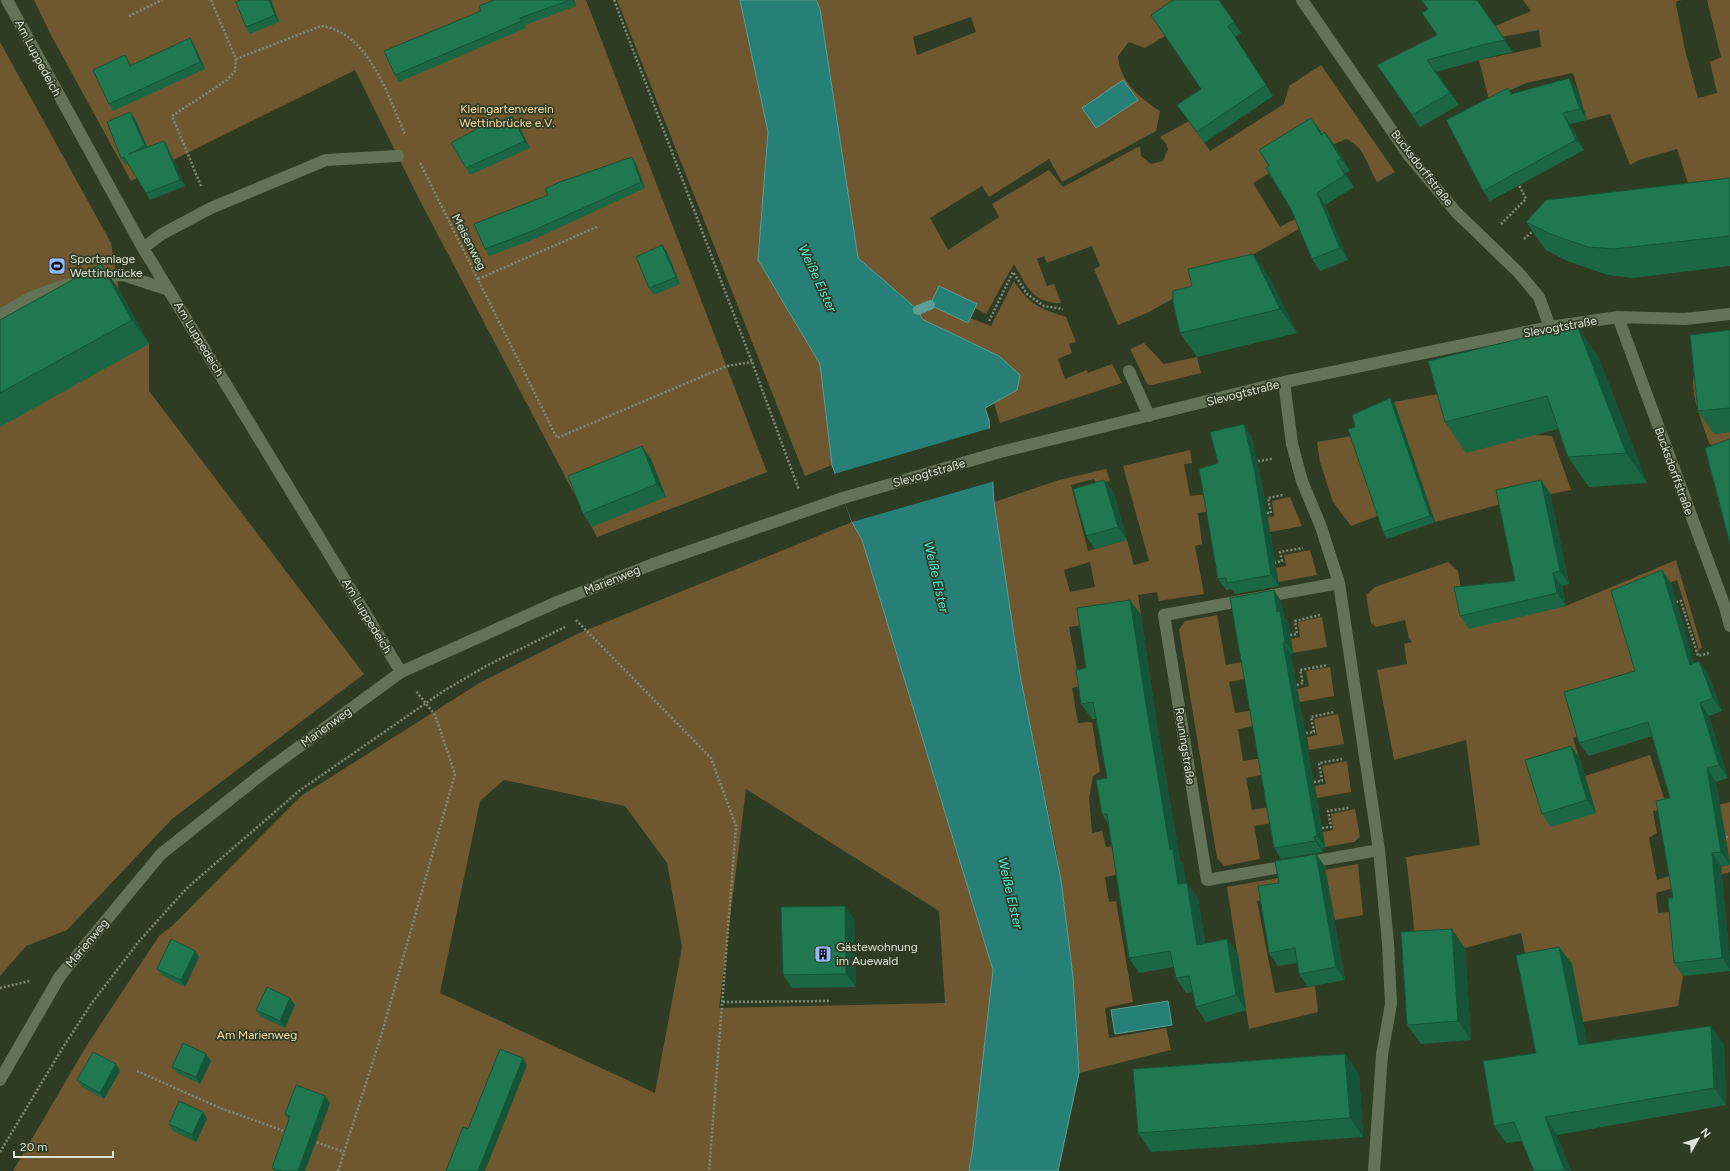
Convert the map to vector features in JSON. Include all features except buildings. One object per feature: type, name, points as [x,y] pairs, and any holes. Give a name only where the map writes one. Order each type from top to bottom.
[{"type":"street","name":"Am Luppedeich","points":[[6,0],[77,131],[144,248],[400,672]]},
{"type":"street","name":"Bucksdorffstraße","points":[[1302,0],[1410,157],[1456,212],[1518,272],[1539,297],[1550,327]]},
{"type":"street","points":[[144,248],[162,234],[211,208],[326,160],[398,156]]},
{"type":"street","points":[[0,315],[32,297],[88,278],[123,275],[169,290]]},
{"type":"street","name":"Slevogtstraße","points":[[766,526],[843,498],[1000,452],[1284,382],[1550,327],[1618,317],[1685,319],[1730,314]]},
{"type":"street","name":"Bucksdorffstraße","points":[[1618,317],[1725,608],[1730,626]]},
{"type":"street","points":[[1129,371],[1149,416]]},
{"type":"street","points":[[1284,382],[1292,444],[1302,481],[1322,526],[1339,583],[1379,850],[1388,943],[1391,1004],[1382,1054],[1374,1171]]},
{"type":"street","name":"Marienweg","points":[[0,1080],[60,976],[161,854],[262,774],[400,672],[557,602],[653,564],[766,526]]},
{"type":"street","name":"Reuningstraße","points":[[1339,583],[1164,615],[1207,880],[1379,850]]},
{"type":"path","points":[[129,16],[162,0]]},
{"type":"path","points":[[211,0],[236,59],[235,71],[227,80],[172,116],[211,208]]},
{"type":"path","points":[[614,0],[807,511]]},
{"type":"path","points":[[236,59],[310,29],[322,26],[332,28],[353,41],[372,63],[406,135]]},
{"type":"path","name":"Meisenweg","points":[[416,156],[557,438],[726,366],[752,362]]},
{"type":"path","points":[[1501,224],[1526,199],[1519,185]]},
{"type":"path","points":[[478,279],[599,226]]},
{"type":"path","points":[[1524,240],[1527,235],[1540,227]]},
{"type":"path","points":[[989,321],[1013,272],[1027,294],[1044,306],[1063,309]]},
{"type":"path","points":[[1258,461],[1273,459]]},
{"type":"path","points":[[1267,514],[1271,513],[1268,498],[1284,494]]},
{"type":"path","points":[[1274,563],[1282,561],[1280,552],[1303,548]]},
{"type":"path","points":[[1676,602],[1681,601],[1698,656],[1709,653]]},
{"type":"path","points":[[557,602],[711,758],[736,826],[710,1171]]},
{"type":"path","points":[[1290,635],[1297,634],[1295,620],[1327,613]]},
{"type":"path","points":[[0,1152],[91,1004],[140,940],[187,888],[299,791],[426,703],[486,666],[583,618]]},
{"type":"path","points":[[1685,633],[1690,632]]},
{"type":"path","points":[[1297,685],[1302,684],[1300,670],[1335,664]]},
{"type":"path","points":[[338,1171],[382,1032],[455,774],[435,715],[400,672]]},
{"type":"path","points":[[1306,733],[1314,732],[1311,717],[1336,712]]},
{"type":"path","points":[[1314,782],[1322,781],[1319,763],[1350,758]]},
{"type":"path","points":[[1322,828],[1331,827],[1328,811],[1350,807]]},
{"type":"path","points":[[723,1002],[829,1001]]},
{"type":"path","points":[[137,1071],[220,1108],[293,1134]]},
{"type":"path","points":[[308,1139],[344,1152]]},
{"type":"green space","name":"Kleingartenverein Wettinbrücke e.V.","points":[[34,0],[586,0],[767,472],[597,537],[419,199],[355,70],[131,181],[51,35]]},
{"type":"green space","points":[[617,0],[740,0],[768,132],[758,260],[820,364],[832,465],[805,476]]},
{"type":"green space","points":[[816,0],[1196,0],[1158,26],[1165,36],[1145,48],[1129,42],[1118,56],[1123,74],[1132,88],[1145,101],[1160,111],[1156,131],[1062,182],[1049,159],[989,197],[982,186],[930,218],[948,250],[999,217],[992,204],[1049,170],[1063,187],[1140,146],[1141,156],[1151,164],[1163,161],[1168,149],[1160,137],[1189,121],[1210,151],[1284,104],[1289,86],[1321,65],[1395,172],[1377,182],[1361,151],[1352,142],[1346,139],[1273,171],[1253,183],[1280,227],[1301,216],[1301,228],[1147,313],[1118,325],[1094,269],[1100,266],[1092,246],[1047,263],[1044,256],[1037,259],[1047,286],[1054,284],[1061,303],[1043,300],[1032,292],[1014,264],[986,314],[975,308],[977,304],[939,286],[930,305],[968,323],[970,318],[991,326],[1014,281],[1030,301],[1049,311],[1066,317],[1076,342],[1069,344],[1072,353],[1058,359],[1065,379],[1087,370],[1088,373],[1112,364],[1122,383],[1000,423],[994,403],[1017,390],[999,356],[922,319],[918,310],[858,258],[820,9]],"holes":[[[971,17],[976,32],[917,55],[913,37]]]},
{"type":"green space","points":[[1523,0],[1682,0],[1677,1],[1676,4],[1685,50],[1698,98],[1717,93],[1710,62],[1721,57],[1707,0],[1730,0],[1730,180],[1690,189],[1677,149],[1639,160],[1630,165],[1610,114],[1587,120],[1573,73],[1526,83],[1489,100],[1479,60],[1541,47],[1539,30],[1490,39],[1486,30],[1531,11]]},
{"type":"green space","points":[[0,42],[111,243],[119,290],[149,344],[149,391],[364,674],[172,819],[67,930],[26,946],[0,976]]},
{"type":"green space","points":[[1144,343],[1164,364],[1197,357],[1201,373],[1152,385],[1147,384],[1130,349]]},
{"type":"green space","points":[[1706,357],[1714,434],[1730,432],[1730,448],[1712,446],[1709,443],[1695,400],[1693,383],[1694,376],[1697,368]]},
{"type":"green space","points":[[1449,392],[1536,435],[1552,436],[1571,490],[1505,503],[1435,522],[1394,402]]},
{"type":"green space","points":[[1352,436],[1380,515],[1351,526],[1333,502],[1320,462],[1317,442]]},
{"type":"green space","points":[[1190,450],[1192,463],[1184,464],[1190,496],[1208,494],[1223,509],[1198,513],[1202,544],[1195,546],[1204,594],[1159,601],[1157,592],[1138,595],[1141,615],[1069,627],[1080,686],[1072,688],[1078,723],[1092,722],[1100,772],[1093,776],[1089,798],[1092,833],[1102,831],[1106,847],[1127,844],[1123,874],[1105,877],[1109,902],[1116,901],[1133,1002],[1105,1008],[1109,1038],[1166,1028],[1171,1050],[1079,1073],[1073,977],[1057,855],[1020,675],[994,502],[1059,480],[1106,469],[1110,481],[1096,484],[1094,479],[1071,485],[1088,551],[1127,540],[1134,565],[1149,561],[1123,466]],"holes":[[[1090,562],[1095,587],[1070,592],[1064,570]]]},
{"type":"green space","points":[[1290,497],[1302,526],[1270,532],[1268,517],[1274,516],[1272,501]]},
{"type":"green space","name":"Am Marienweg","points":[[852,522],[862,540],[993,970],[969,1171],[13,1171],[87,1045],[159,936],[173,925],[301,796],[481,682],[577,634]],"holes":[[[504,780],[625,806],[667,863],[682,947],[655,1093],[440,993],[480,801]],[[746,789],[939,911],[945,1003],[719,1008]]]},
{"type":"green space","points":[[1310,550],[1317,575],[1278,582],[1275,568],[1286,566],[1284,555]]},
{"type":"green space","points":[[1676,560],[1702,648],[1699,650],[1677,580],[1620,604],[1644,684],[1582,735],[1573,738],[1596,813],[1585,776],[1650,755],[1664,798],[1668,798],[1670,809],[1653,811],[1657,833],[1649,838],[1657,880],[1676,874],[1730,865],[1730,872],[1656,893],[1658,913],[1677,911],[1683,976],[1678,1006],[1583,1022],[1529,973],[1521,933],[1465,948],[1415,951],[1413,916],[1406,857],[1480,845],[1466,740],[1394,760],[1377,670],[1407,664],[1404,644],[1412,642],[1409,638],[1405,620],[1376,627],[1371,623],[1366,595],[1375,587],[1448,562],[1458,571],[1463,600],[1491,623],[1566,606]]},
{"type":"green space","points":[[1217,615],[1226,665],[1247,661],[1250,678],[1229,682],[1235,713],[1255,710],[1258,725],[1238,729],[1243,761],[1263,758],[1266,774],[1246,778],[1252,810],[1275,806],[1278,822],[1254,826],[1260,859],[1224,866],[1217,858],[1179,630],[1185,621]]},
{"type":"green space","points":[[1322,617],[1327,647],[1293,653],[1291,639],[1300,637],[1298,622]]},
{"type":"green space","points":[[1330,667],[1334,696],[1300,702],[1297,689],[1309,686],[1306,671]]},
{"type":"green space","points":[[1338,714],[1344,744],[1309,750],[1307,737],[1317,735],[1314,719]]},
{"type":"green space","points":[[1347,761],[1351,792],[1317,798],[1315,786],[1326,784],[1322,766]]},
{"type":"green space","points":[[1730,802],[1730,864],[1723,822],[1714,806]]},
{"type":"green space","points":[[1355,809],[1360,837],[1354,842],[1325,847],[1323,832],[1333,830],[1331,814]]},
{"type":"green space","points":[[1358,864],[1363,915],[1335,920],[1329,889],[1257,901],[1275,993],[1315,986],[1318,1012],[1249,1029],[1227,887]]},
{"type":"water","name":"Weiße Elster","points":[[740,0],[816,0],[820,9],[858,258],[918,310],[922,319],[999,356],[1020,375],[1017,390],[985,408],[989,420],[994,502],[1020,675],[1061,880],[1073,977],[1079,1073],[1058,1171],[969,1171],[993,970],[862,540],[852,522],[832,465],[820,364],[758,260],[768,132]]},
{"type":"water","points":[[1123,80],[1138,100],[1096,128],[1082,108]]},
{"type":"water","points":[[939,286],[977,304],[968,323],[930,305]]},
{"type":"water","points":[[1168,1001],[1172,1025],[1115,1034],[1111,1010]]},
{"type":"pier","points":[[991,428],[995,481],[852,522],[834,474]]},
{"type":"waterway","points":[[918,310],[930,305]]},
{"type":"place","name":"Sportanlage Wettinbrücke","points":[[57,266]]},
{"type":"place","name":"Gästewohnung im Auewald","points":[[823,954]]}]
